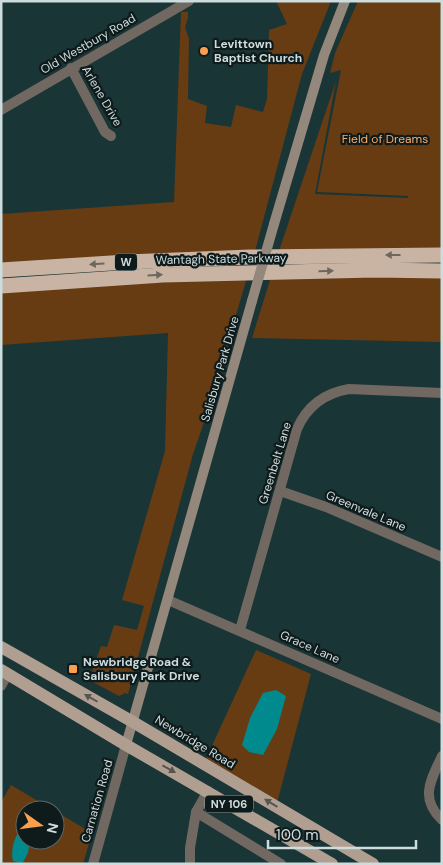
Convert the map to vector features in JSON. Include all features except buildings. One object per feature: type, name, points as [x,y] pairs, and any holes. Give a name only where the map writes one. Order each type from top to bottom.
[{"type":"highway","name":"Wantagh State Parkway","points":[[1,270],[127,262],[241,258],[442,256]]},
{"type":"highway","name":"Wantagh State Parkway","points":[[1,286],[163,275],[375,270],[442,271]]},
{"type":"main road","name":"Salisbury Park Drive","points":[[126,745],[274,224],[324,55],[345,1]]},
{"type":"main road","name":"Newbridge Road","points":[[1,647],[133,722],[373,864]]},
{"type":"main road","name":"NY 106","points":[[5,672],[126,745],[332,864]]},
{"type":"street","name":"Old Westbury Road","points":[[1,110],[188,1]]},
{"type":"street","name":"Arlene Drive","points":[[71,68],[105,132],[111,136]]},
{"type":"street","name":"Greenbelt Lane","points":[[240,630],[301,420],[314,404],[336,391],[349,389],[442,393]]},
{"type":"street","name":"Greenvale Lane","points":[[280,491],[326,507],[442,557]]},
{"type":"street","name":"Grace Lane","points":[[168,600],[442,719]]},
{"type":"street","points":[[1,686],[5,672]]},
{"type":"street","name":"Carnation Road","points":[[92,864],[126,745]]},
{"type":"street","points":[[442,756],[428,787],[433,811],[442,820]]},
{"type":"street","points":[[190,864],[190,848],[196,812],[208,791]]},
{"type":"street","points":[[196,812],[281,864]]},
{"type":"green space","points":[[276,1],[331,1],[302,74],[255,251],[1,263],[1,214],[174,202],[181,12],[188,12],[185,27],[189,39],[188,99],[207,106],[205,123],[231,127],[236,105],[263,112],[267,99],[269,30],[287,24]]},
{"type":"green space","name":"Field of Dreams","points":[[358,1],[442,1],[442,251],[279,251],[336,81],[315,194],[408,198],[408,196],[317,192],[341,70],[330,73],[335,53]]},
{"type":"green space","points":[[271,277],[442,278],[442,342],[252,338]]},
{"type":"green space","points":[[247,278],[193,454],[128,694],[125,693],[119,696],[89,680],[101,646],[107,647],[114,625],[137,630],[144,606],[122,600],[165,451],[168,333],[1,345],[1,291]]},
{"type":"green space","points":[[256,650],[311,674],[277,803],[205,761]]},
{"type":"green space","points":[[11,785],[36,800],[15,800],[15,850],[65,850],[65,817],[92,833],[83,864],[1,864],[1,802]]},
{"type":"water","points":[[276,690],[286,696],[277,729],[263,755],[249,752],[242,745],[250,718],[263,693]]},
{"type":"water","points":[[15,840],[15,850],[28,850],[22,864],[13,861],[12,851]]},
{"type":"place","name":"Levittown Baptist Church","points":[[204,51]]},
{"type":"place","name":"Newbridge Road & Salisbury Park Drive","points":[[73,669]]}]
